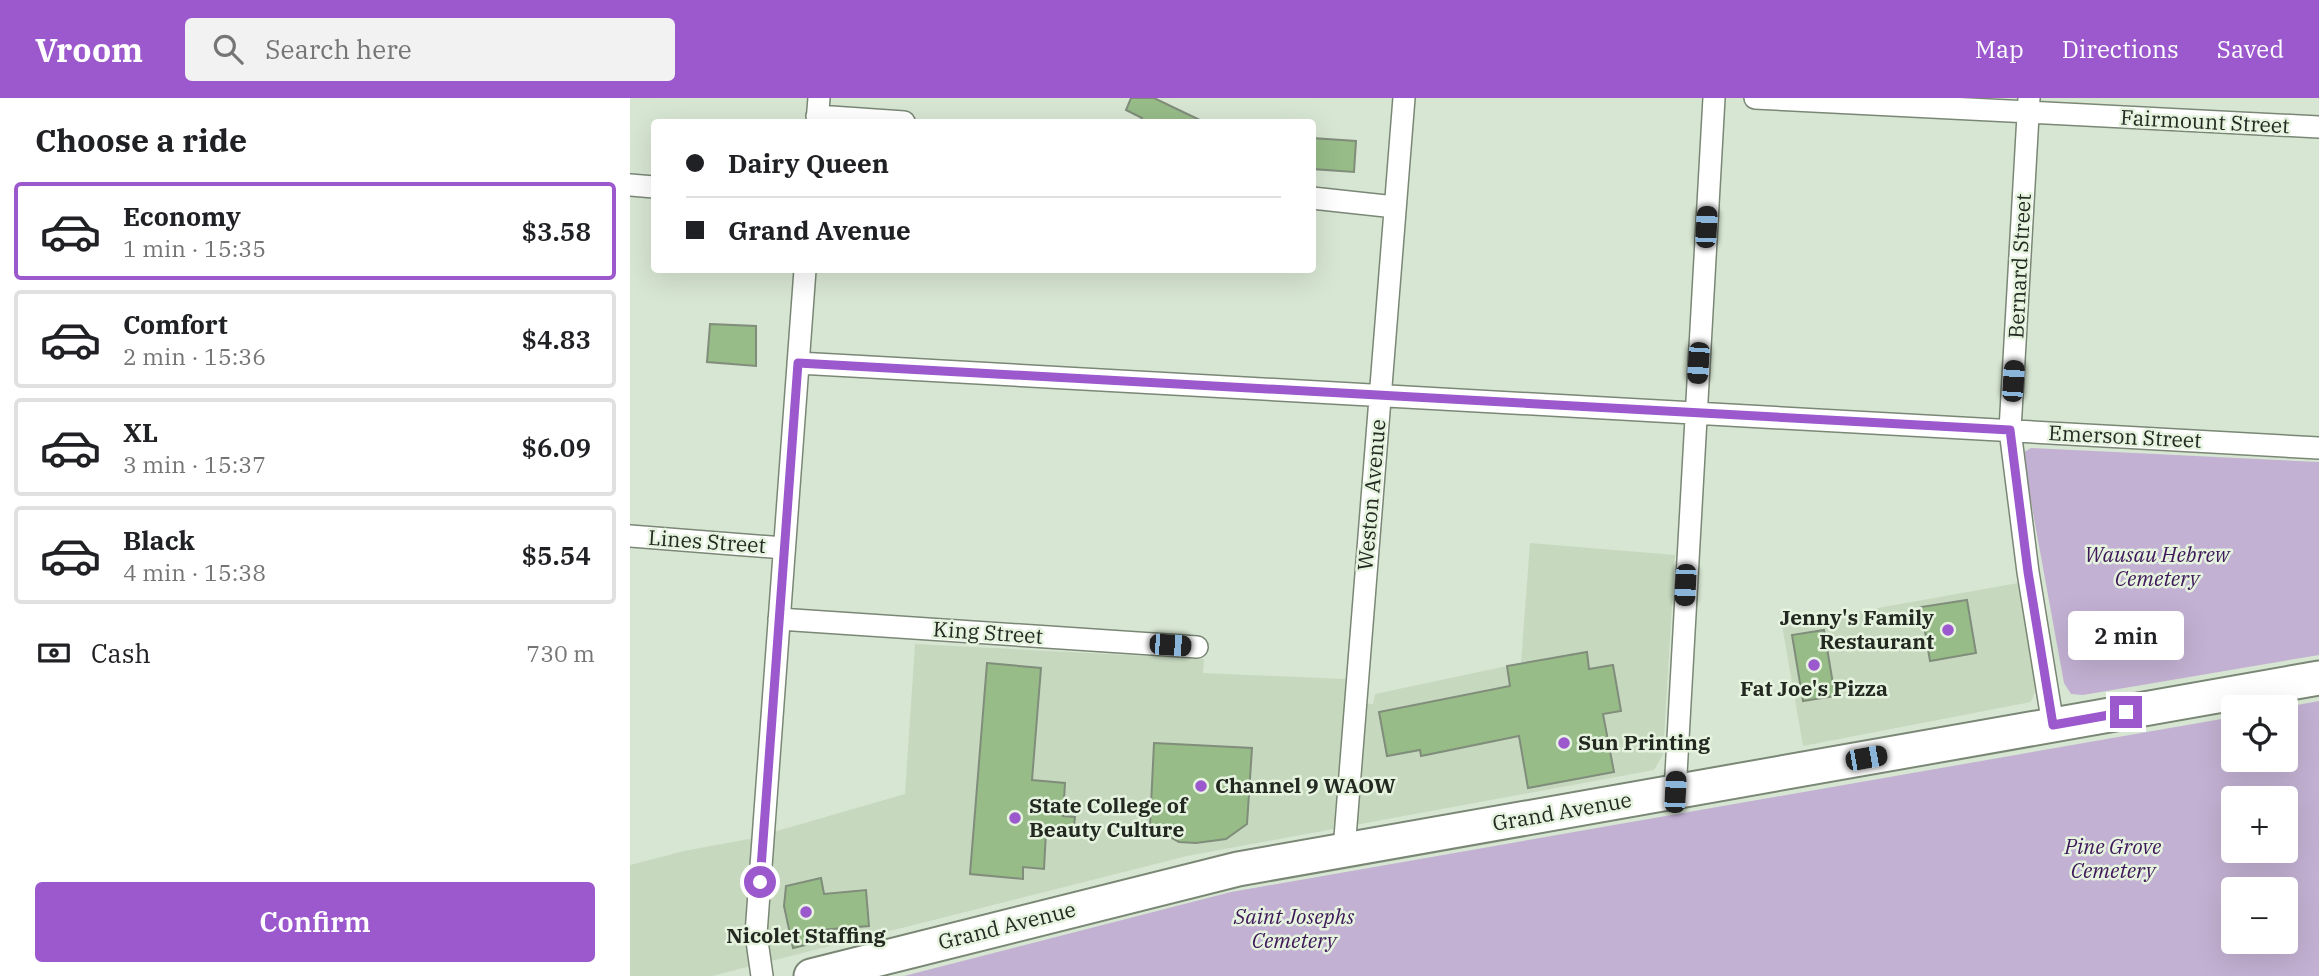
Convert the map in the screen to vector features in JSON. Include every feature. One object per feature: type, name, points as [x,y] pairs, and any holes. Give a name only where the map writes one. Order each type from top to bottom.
[{"type":"main road","name":"Grand Avenue","points":[[811,976],[1220,874],[2319,678]]},
{"type":"street","name":"Weston Avenue","points":[[1344,850],[1404,98]]},
{"type":"street","points":[[1675,792],[1714,98]]},
{"type":"street","name":"Fairmount Street","points":[[1755,98],[2029,105],[2319,127]]},
{"type":"street","name":"Bernard Street","points":[[2029,105],[2010,430],[2028,572],[2053,725]]},
{"type":"street","points":[[817,112],[878,119]]},
{"type":"street","points":[[630,185],[651,187]]},
{"type":"street","points":[[1316,198],[1395,207]]},
{"type":"street","points":[[762,976],[756,934],[805,273]]},
{"type":"street","name":"Emerson Street","points":[[798,363],[2319,448]]},
{"type":"street","name":"Lines Street","points":[[630,536],[784,548]]},
{"type":"street","name":"King Street","points":[[779,619],[1196,647]]},
{"type":"shaded area","points":[[1530,543],[1675,555],[1663,755],[1654,770],[1187,856],[712,976],[630,976],[630,865],[684,851],[749,839],[905,794],[915,644],[1204,659],[1203,673],[1346,679],[1345,702],[1373,704],[1375,694],[1521,663]]},
{"type":"shaded area","points":[[2018,583],[2036,689],[2031,702],[1803,746],[1782,625]]},
{"type":"green space","name":"Wausau Hebrew Cemetery","points":[[2031,448],[2319,462],[2319,655],[2083,695],[2071,694],[2064,683],[2023,458],[2024,452]]},
{"type":"green space","name":"Pine Grove Cemetery","points":[[2319,701],[2319,976],[904,976],[1231,892],[2221,719],[2221,772],[2298,772],[2298,705]]},
{"type":"building","points":[[1131,98],[1154,98],[1198,119],[1142,119],[1126,110]]},
{"type":"building","points":[[1316,138],[1356,141],[1354,172],[1316,169]]},
{"type":"building","points":[[710,324],[756,326],[756,366],[707,362]]},
{"type":"building","name":"Jenny's Family Restaurant","points":[[1967,600],[1976,653],[1930,661],[1921,607]]},
{"type":"building","name":"Fat Joe's Pizza","points":[[1824,630],[1835,696],[1803,701],[1792,635]]},
{"type":"building","name":"Sun Printing","points":[[1587,652],[1589,669],[1613,665],[1621,711],[1603,714],[1614,772],[1528,788],[1519,736],[1421,756],[1420,750],[1387,756],[1379,712],[1510,686],[1507,666]]},
{"type":"building","points":[[987,663],[1041,668],[1032,780],[1065,783],[1063,816],[1075,817],[1073,834],[1046,832],[1044,869],[1023,867],[1023,879],[970,874]]},
{"type":"building","name":"Channel 9 WAOW","points":[[1154,743],[1252,748],[1247,824],[1226,839],[1196,843],[1179,842],[1150,826]]},
{"type":"building","points":[[821,878],[824,894],[866,890],[869,926],[820,930],[822,941],[793,948],[784,906],[786,886]]},
{"type":"place","name":"Jenny's Family Restaurant","points":[[1948,630]]},
{"type":"place","name":"Fat Joe's Pizza","points":[[1814,665]]},
{"type":"place","name":"Sun Printing","points":[[1564,743]]},
{"type":"place","name":"Channel 9 WAOW","points":[[1201,786]]},
{"type":"place","name":"State College of Beauty Culture","points":[[1015,818]]},
{"type":"place","name":"Nicolet Staffing","points":[[806,912]]},
{"type":"route","points":[[760,882],[798,363],[2010,430],[2028,572],[2053,725],[2126,712]]},
{"type":"park label","name":"Saint Josephs Cemetery","points":[[1294,929]]}]
